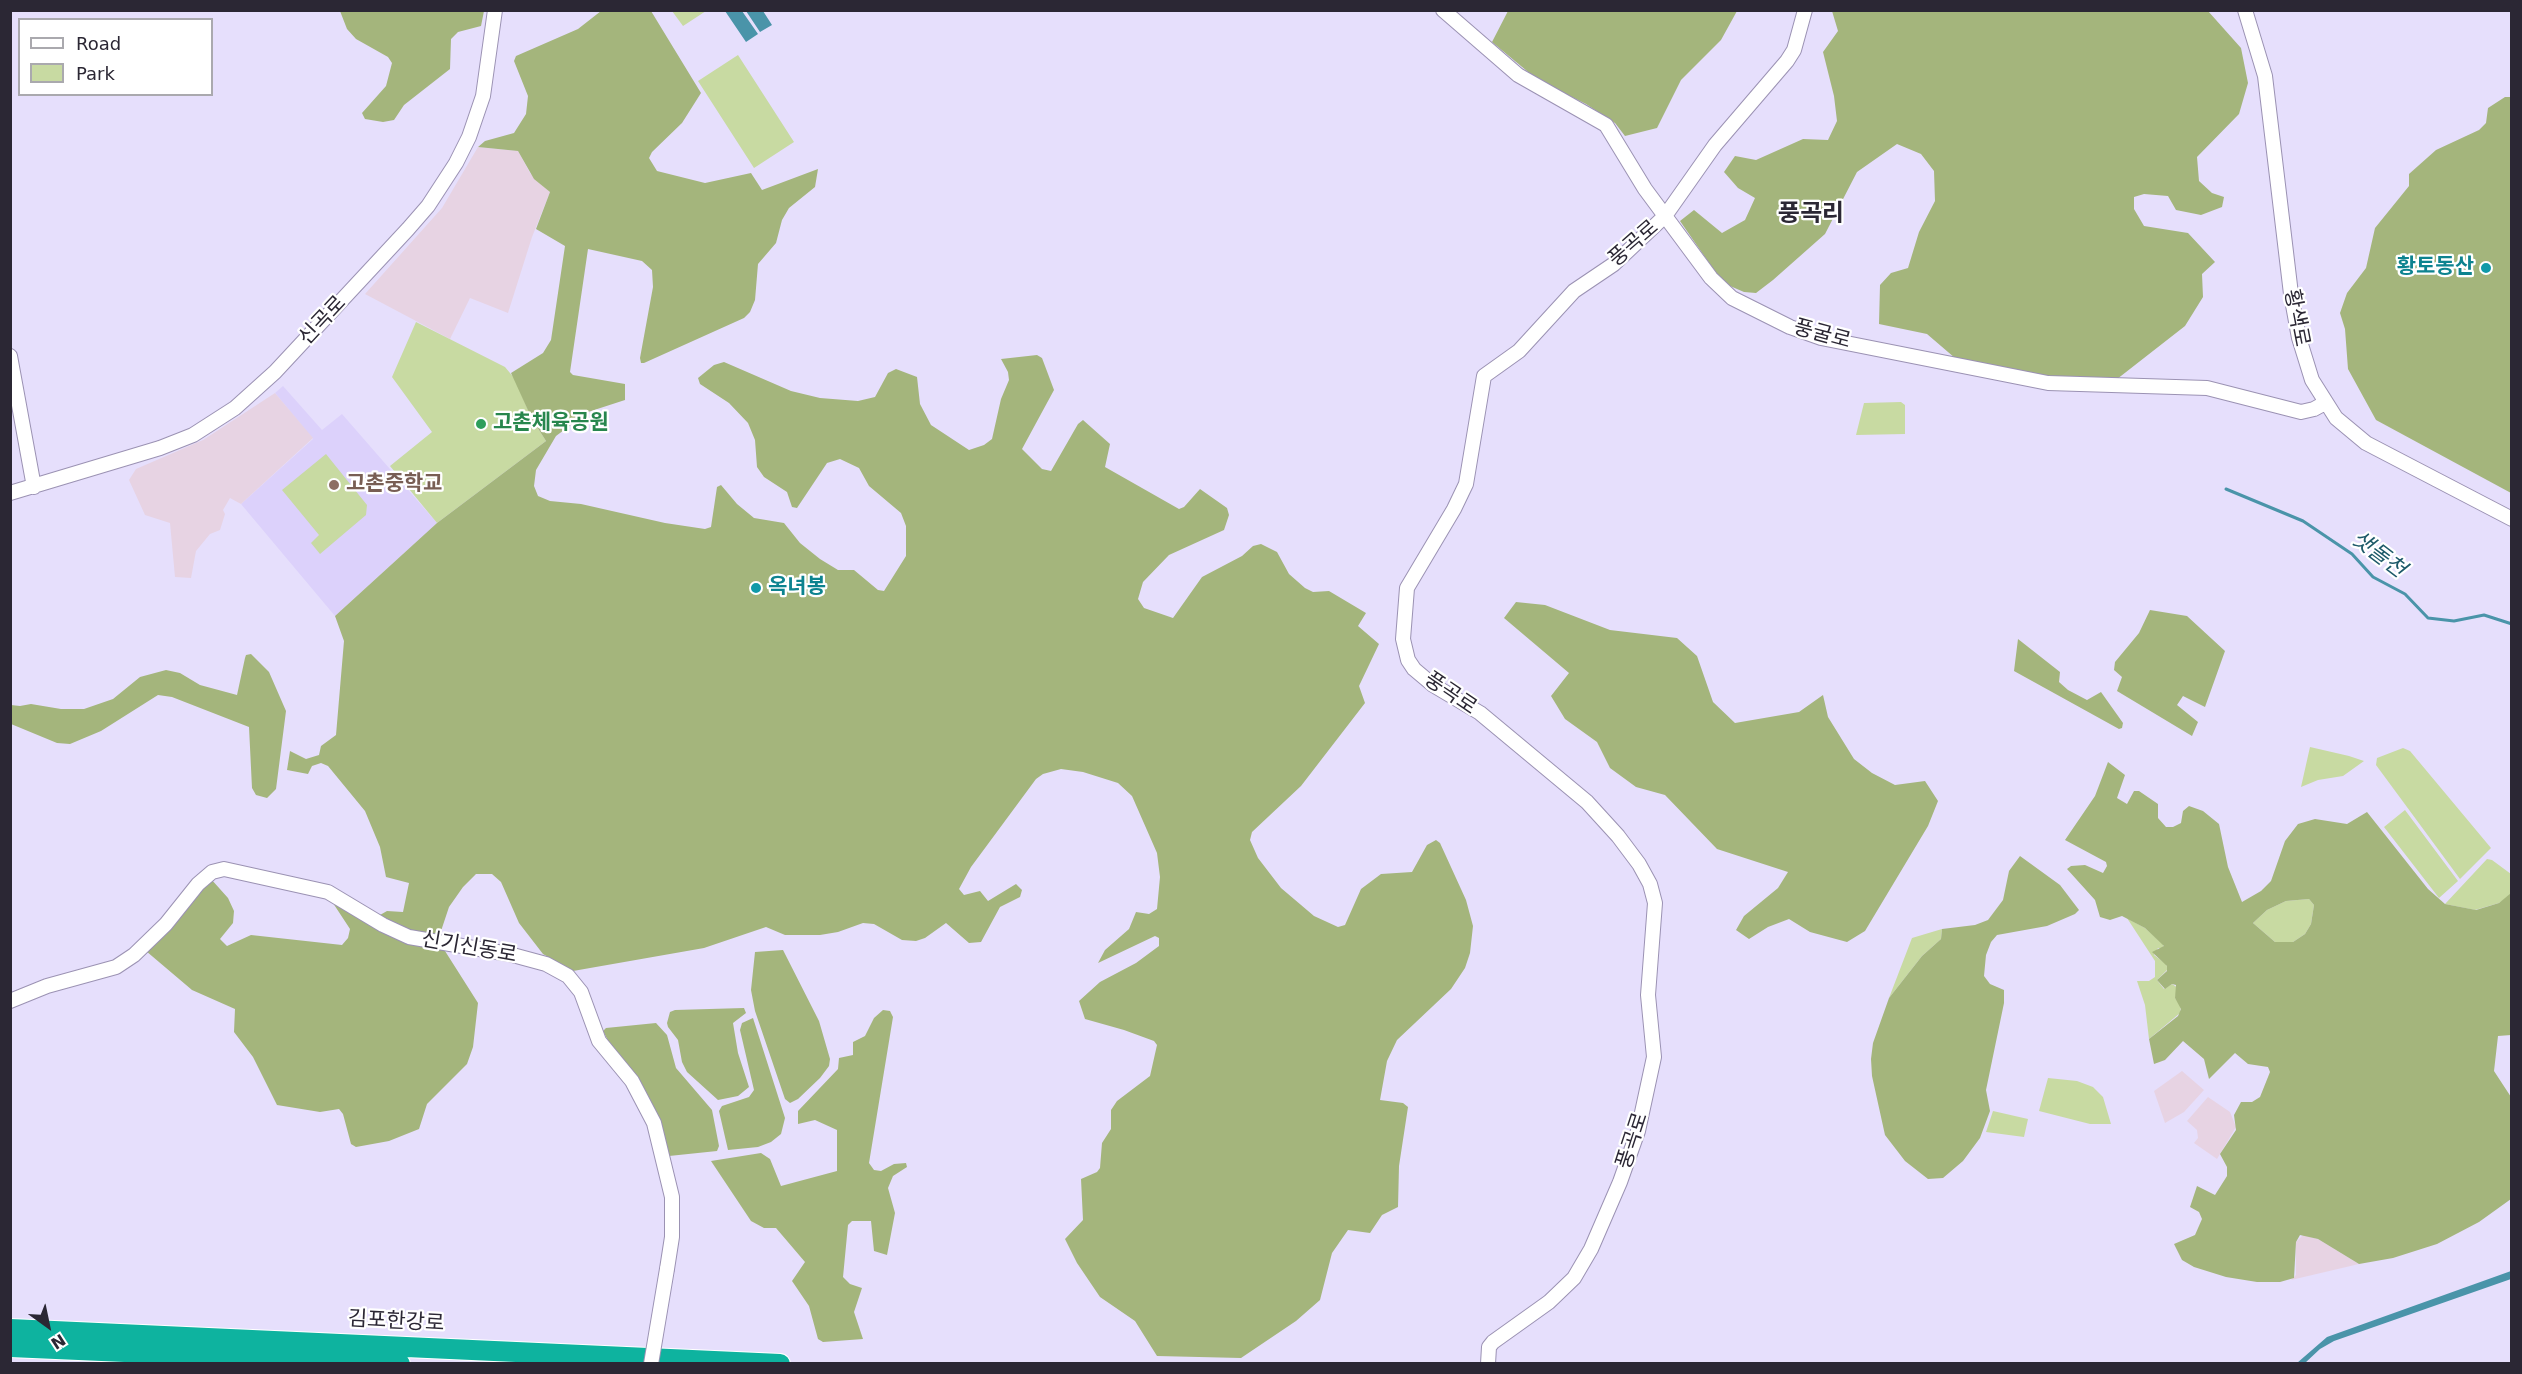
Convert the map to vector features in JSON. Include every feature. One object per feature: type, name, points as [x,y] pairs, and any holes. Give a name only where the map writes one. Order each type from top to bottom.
[{"type":"highway","name":"김포한강로","points":[[10,1329],[780,1364]]},
{"type":"highway","name":"김포한강로","points":[[10,1347],[400,1364]]},
{"type":"street","name":"신곡로","points":[[10,494],[149,452],[193,435],[235,408],[275,372],[428,206],[456,163],[481,104],[495,10]]},
{"type":"street","name":"풍굴로","points":[[1443,10],[1518,75],[1606,125],[1665,216],[1711,278],[1732,298],[1790,327],[1821,338],[2048,383],[2207,388],[2301,412],[2325,403]]},
{"type":"street","name":"풍곡로","points":[[1488,1364],[1489,1347],[1493,1342],[1549,1302],[1574,1278],[1591,1249],[1620,1182],[1638,1131],[1654,1057],[1648,995],[1655,903],[1650,884],[1639,864],[1618,836],[1587,802],[1480,713],[1433,685],[1414,669],[1405,651],[1403,639],[1406,598],[1411,579],[1454,509],[1466,484],[1484,376],[1519,351],[1574,291],[1620,259],[1665,216],[1715,145],[1787,61],[1794,50],[1805,10]]},
{"type":"street","name":"황색로","points":[[2245,10],[2265,76],[2296,325],[2306,363],[2325,403],[2336,418],[2366,443],[2511,519]]},
{"type":"street","points":[[10,356],[34,487]]},
{"type":"street","name":"신기신동로","points":[[10,1001],[47,986],[116,967],[134,955],[166,924],[198,884],[212,872],[224,869],[328,892],[383,925],[409,937],[500,952],[546,964],[568,976],[581,992],[599,1041],[632,1081],[654,1123],[672,1197],[672,1238],[651,1364]]},
{"type":"shaded area","points":[[478,147],[518,151],[530,173],[550,192],[532,237],[508,313],[470,298],[450,339],[365,294],[442,208]]},
{"type":"shaded area","name":"고촌중학교","points":[[283,386],[322,430],[342,414],[437,523],[335,616],[241,504],[313,439],[275,393]]},
{"type":"shaded area","points":[[275,393],[313,438],[241,504],[230,498],[223,510],[225,514],[220,530],[210,534],[196,551],[191,578],[175,577],[170,523],[145,515],[129,480],[136,469],[203,440]]},
{"type":"shaded area","points":[[2182,1071],[2204,1090],[2184,1112],[2165,1123],[2154,1091]]},
{"type":"shaded area","points":[[2208,1097],[2230,1112],[2236,1127],[2217,1159],[2194,1143],[2198,1138],[2197,1130],[2187,1121]]},
{"type":"shaded area","points":[[2303,1235],[2318,1239],[2359,1264],[2291,1280],[2296,1275],[2296,1242]]},
{"type":"green space","points":[[340,10],[484,11],[481,26],[458,32],[451,39],[450,69],[404,105],[394,120],[383,122],[365,119],[362,113],[386,86],[392,63],[388,57],[356,39],[347,29]]},
{"type":"green space","points":[[706,10],[683,26],[672,11]]},
{"type":"green space","points":[[601,11],[651,11],[701,93],[682,123],[652,152],[649,158],[657,171],[705,183],[751,173],[762,190],[818,169],[815,187],[789,208],[782,220],[776,243],[758,264],[755,300],[750,312],[744,318],[644,363],[641,363],[640,358],[653,287],[652,270],[642,261],[588,249],[570,372],[573,375],[625,384],[625,400],[588,412],[556,436],[536,470],[534,486],[538,496],[550,501],[581,504],[665,523],[705,529],[711,527],[717,487],[721,485],[737,504],[754,518],[784,523],[800,543],[820,559],[838,570],[854,570],[878,590],[884,591],[906,556],[906,526],[901,513],[869,486],[859,468],[840,459],[827,463],[797,508],[792,507],[787,492],[764,477],[757,467],[755,440],[748,423],[729,403],[700,384],[698,378],[714,365],[724,362],[791,391],[820,398],[858,401],[875,397],[888,373],[896,369],[917,377],[920,404],[931,425],[969,450],[984,445],[992,439],[1001,399],[1009,380],[1008,372],[1001,359],[1037,355],[1042,358],[1054,390],[1022,449],[1042,469],[1051,471],[1078,424],[1083,420],[1110,444],[1105,467],[1179,509],[1184,507],[1200,489],[1227,508],[1229,515],[1224,530],[1169,555],[1143,582],[1138,599],[1144,608],[1173,618],[1202,577],[1242,556],[1253,546],[1261,544],[1277,552],[1289,574],[1305,588],[1313,592],[1329,591],[1366,613],[1358,626],[1379,644],[1359,686],[1365,703],[1301,786],[1252,832],[1250,840],[1258,858],[1281,888],[1314,916],[1338,927],[1345,925],[1361,889],[1381,874],[1412,872],[1427,845],[1436,840],[1440,843],[1466,900],[1473,926],[1470,953],[1465,968],[1451,989],[1397,1040],[1387,1061],[1380,1100],[1403,1103],[1408,1107],[1399,1166],[1398,1207],[1382,1215],[1370,1233],[1348,1230],[1332,1253],[1320,1300],[1296,1321],[1241,1358],[1157,1356],[1135,1321],[1100,1297],[1077,1263],[1065,1239],[1083,1220],[1081,1179],[1097,1172],[1100,1168],[1102,1143],[1111,1129],[1111,1110],[1117,1101],[1150,1076],[1157,1045],[1154,1041],[1124,1030],[1085,1019],[1079,1001],[1100,982],[1136,963],[1159,946],[1159,938],[1155,936],[1098,963],[1105,950],[1129,929],[1136,912],[1149,914],[1157,909],[1160,877],[1157,853],[1132,796],[1118,783],[1083,772],[1061,769],[1043,774],[1036,779],[971,867],[959,889],[964,895],[980,891],[988,901],[1016,884],[1022,890],[1020,897],[1000,907],[981,942],[969,943],[946,923],[925,938],[916,941],[902,940],[874,924],[863,923],[838,932],[820,935],[785,935],[766,927],[704,948],[573,971],[543,954],[519,923],[501,882],[492,874],[476,874],[463,887],[449,907],[439,937],[407,933],[380,915],[387,911],[403,912],[409,883],[386,877],[380,847],[365,811],[328,766],[321,763],[312,766],[308,774],[287,770],[290,751],[306,759],[319,755],[321,746],[336,735],[344,641],[335,616],[437,523],[546,441],[532,419],[511,373],[543,353],[551,340],[565,246],[536,229],[550,192],[534,179],[518,151],[478,147],[485,141],[514,133],[526,114],[528,96],[514,61],[516,56],[578,29]]},
{"type":"green space","points":[[1508,11],[1737,11],[1721,40],[1681,80],[1657,128],[1625,136],[1615,123],[1586,104],[1539,81],[1492,42]]},
{"type":"green space","points":[[1832,11],[2208,11],[2241,48],[2248,83],[2239,114],[2197,157],[2199,181],[2212,193],[2224,197],[2222,207],[2201,215],[2176,210],[2168,196],[2144,194],[2134,197],[2134,209],[2144,226],[2188,233],[2215,262],[2202,274],[2203,297],[2185,326],[2112,383],[2048,379],[1962,364],[1927,334],[1879,324],[1880,285],[1891,273],[1908,268],[1919,232],[1935,201],[1934,171],[1921,154],[1897,144],[1857,172],[1825,234],[1773,280],[1756,293],[1744,292],[1723,283],[1680,221],[1694,210],[1722,233],[1745,220],[1755,198],[1738,188],[1724,172],[1735,156],[1756,160],[1803,139],[1828,140],[1837,121],[1834,96],[1823,52],[1838,31]]},
{"type":"green space","points":[[738,55],[794,142],[754,168],[698,81]]},
{"type":"green space","points":[[2505,97],[2512,97],[2511,493],[2376,420],[2348,369],[2345,329],[2340,313],[2347,293],[2366,268],[2375,228],[2409,186],[2409,174],[2436,150],[2479,130],[2486,123],[2488,108]]},
{"type":"green space","name":"고촌체육공원","points":[[416,322],[505,367],[515,379],[532,419],[546,441],[437,523],[390,466],[432,432],[392,377]]},
{"type":"green space","points":[[1901,402],[1905,405],[1905,434],[1856,435],[1864,403]]},
{"type":"green space","points":[[326,454],[367,505],[366,515],[320,554],[311,543],[319,535],[282,490]]},
{"type":"green space","points":[[1516,602],[1545,605],[1610,630],[1677,638],[1697,656],[1713,702],[1735,723],[1799,712],[1823,695],[1828,717],[1854,759],[1872,773],[1895,785],[1925,781],[1938,801],[1928,826],[1865,931],[1847,942],[1810,932],[1789,919],[1768,927],[1749,939],[1736,930],[1744,916],[1778,888],[1788,872],[1717,849],[1665,795],[1636,787],[1610,768],[1597,742],[1565,719],[1551,696],[1569,673],[1504,618]]},
{"type":"green space","points":[[2150,610],[2187,616],[2225,651],[2205,707],[2183,696],[2177,705],[2198,722],[2192,736],[2117,691],[2122,677],[2114,670],[2115,662],[2139,633]]},
{"type":"green space","points":[[2018,639],[2060,672],[2059,682],[2068,690],[2087,700],[2101,692],[2123,723],[2122,728],[2119,729],[2014,671]]},
{"type":"green space","points":[[251,654],[269,672],[286,711],[276,789],[267,798],[256,795],[252,788],[249,727],[172,697],[158,695],[101,731],[70,744],[57,743],[11,724],[11,705],[31,704],[61,709],[84,709],[113,699],[140,677],[166,670],[180,673],[200,685],[237,695],[246,655]]},
{"type":"green space","points":[[2310,747],[2364,761],[2343,776],[2318,780],[2301,787]]},
{"type":"green space","points":[[2403,748],[2410,751],[2491,848],[2460,879],[2376,765],[2377,758]]},
{"type":"green space","points":[[2108,762],[2125,775],[2117,798],[2127,804],[2134,791],[2139,791],[2158,804],[2158,818],[2166,827],[2173,827],[2181,823],[2183,811],[2189,806],[2203,811],[2219,824],[2228,867],[2242,902],[2261,891],[2271,881],[2285,841],[2298,824],[2315,819],[2347,824],[2367,812],[2428,889],[2445,904],[2476,910],[2499,903],[2511,893],[2511,1035],[2498,1036],[2494,1071],[2511,1097],[2511,1199],[2479,1222],[2437,1244],[2393,1258],[2359,1264],[2318,1239],[2300,1235],[2296,1242],[2294,1278],[2280,1282],[2257,1282],[2226,1277],[2194,1267],[2182,1260],[2174,1244],[2195,1235],[2202,1219],[2199,1212],[2190,1207],[2197,1186],[2215,1195],[2227,1176],[2227,1167],[2220,1154],[2236,1130],[2234,1115],[2241,1102],[2252,1102],[2260,1097],[2270,1072],[2268,1067],[2248,1064],[2235,1053],[2209,1079],[2204,1059],[2183,1041],[2165,1060],[2154,1064],[2149,1039],[2178,1016],[2181,1009],[2175,998],[2176,985],[2172,984],[2165,989],[2157,980],[2167,971],[2167,966],[2152,952],[2164,946],[2145,928],[2122,916],[2110,920],[2100,917],[2095,900],[2067,869],[2071,866],[2085,865],[2103,873],[2107,866],[2106,862],[2065,840],[2095,796]],"holes":[[[2309,899],[2314,905],[2311,924],[2305,934],[2293,942],[2275,942],[2253,923],[2267,910],[2286,901]]]},
{"type":"green space","points":[[2405,810],[2458,881],[2439,898],[2384,827]]},
{"type":"green space","points":[[2020,856],[2060,885],[2079,910],[2047,926],[1997,935],[1991,942],[1986,955],[1984,976],[1990,984],[2004,990],[2004,1003],[1986,1090],[1990,1111],[1980,1138],[1963,1161],[1943,1178],[1928,1179],[1905,1161],[1885,1135],[1872,1076],[1873,1043],[1889,998],[1922,956],[1941,939],[1942,929],[1975,925],[1988,920],[2003,900],[2009,871]]},
{"type":"green space","points":[[2487,859],[2492,860],[2511,874],[2511,893],[2508,897],[2499,903],[2475,910],[2445,904]]},
{"type":"green space","points":[[211,879],[228,898],[234,911],[233,923],[220,939],[227,946],[251,935],[342,945],[348,938],[350,929],[331,900],[445,951],[478,1003],[473,1047],[467,1064],[427,1104],[419,1129],[389,1141],[356,1147],[351,1144],[343,1114],[339,1109],[320,1112],[277,1105],[253,1057],[234,1032],[235,1009],[192,990],[146,951]]},
{"type":"green space","points":[[2309,899],[2314,905],[2311,924],[2305,934],[2293,942],[2275,942],[2253,923],[2267,910],[2286,901]]},
{"type":"green space","points":[[2127,918],[2145,928],[2163,944],[2164,948],[2158,948],[2154,955],[2166,964],[2168,969],[2157,980],[2164,989],[2172,984],[2178,988],[2175,998],[2181,1006],[2180,1013],[2149,1039],[2145,1005],[2137,981],[2149,981],[2155,977],[2155,961]]},
{"type":"green space","points":[[1942,929],[1941,939],[1922,956],[1889,998],[1912,938]]},
{"type":"green space","points":[[783,950],[819,1021],[830,1059],[829,1066],[820,1078],[798,1099],[790,1103],[785,1099],[755,1011],[751,990],[755,952]]},
{"type":"green space","points":[[744,1008],[746,1013],[733,1023],[738,1053],[749,1087],[738,1096],[718,1100],[687,1072],[682,1062],[678,1040],[668,1027],[670,1012]]},
{"type":"green space","points":[[883,1010],[890,1011],[893,1017],[869,1163],[874,1170],[881,1171],[894,1164],[906,1163],[907,1167],[893,1176],[888,1188],[895,1213],[887,1255],[874,1251],[871,1221],[852,1221],[848,1225],[843,1277],[850,1284],[862,1288],[854,1312],[863,1339],[823,1342],[818,1339],[809,1306],[792,1281],[805,1262],[776,1228],[764,1228],[751,1221],[711,1161],[761,1153],[770,1159],[781,1186],[837,1171],[837,1130],[815,1120],[798,1124],[798,1111],[838,1069],[839,1058],[853,1055],[853,1042],[865,1036],[874,1018]]},
{"type":"green space","points":[[753,1018],[785,1118],[781,1134],[771,1142],[758,1147],[728,1150],[719,1111],[722,1106],[749,1097],[754,1090],[740,1030],[742,1023]]},
{"type":"green space","points":[[656,1023],[667,1035],[676,1068],[712,1110],[719,1146],[717,1151],[669,1156],[603,1031],[606,1028]]},
{"type":"green space","points":[[2048,1078],[2077,1081],[2093,1087],[2103,1097],[2111,1124],[2090,1124],[2039,1111]]},
{"type":"green space","points":[[1993,1111],[2028,1119],[2024,1137],[1986,1132]]},
{"type":"water","points":[[725,11],[742,11],[758,34],[746,42]]},
{"type":"water","points":[[746,11],[763,11],[772,25],[760,32]]},
{"type":"water","points":[[2511,1271],[2511,1279],[2334,1341],[2320,1349],[2305,1363],[2297,1363],[2327,1337]]},
{"type":"waterway","name":"샛돌천","points":[[2226,489],[2303,521],[2352,554],[2373,577],[2405,594],[2428,618],[2454,621],[2484,615],[2512,624]]},
{"type":"place","name":"황토동산","points":[[2486,268]]},
{"type":"place","name":"고촌체육공원","points":[[481,424]]},
{"type":"place","name":"고촌중학교","points":[[334,485]]},
{"type":"place","name":"옥녀봉","points":[[756,588]]},
{"type":"district","name":"풍곡리","points":[[1811,215]]}]
